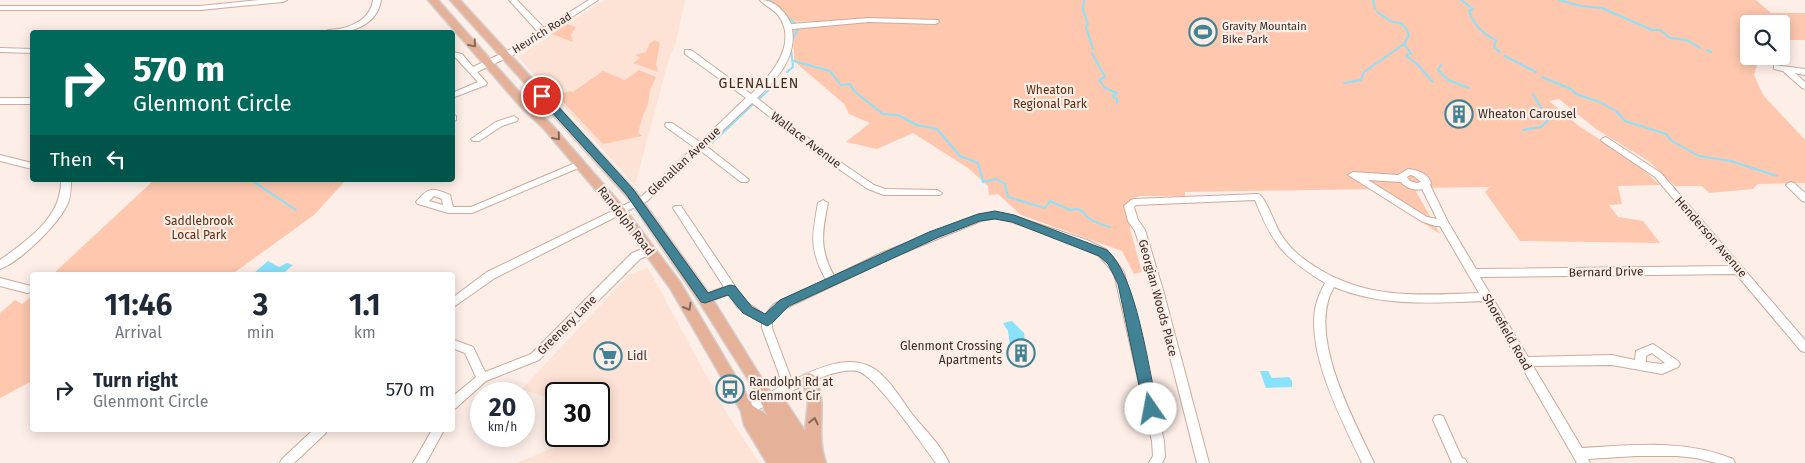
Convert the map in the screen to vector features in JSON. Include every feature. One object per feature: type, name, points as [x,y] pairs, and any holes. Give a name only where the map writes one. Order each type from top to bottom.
[{"type":"main road","name":"Randolph Road","points":[[433,0],[621,212],[675,285],[748,410],[761,419],[790,463]]},
{"type":"main road","name":"Randolph Road","points":[[455,0],[638,203],[705,299],[805,463]]},
{"type":"main road","points":[[808,379],[816,399],[811,443],[818,463]]},
{"type":"main road","points":[[767,399],[779,403],[818,463]]},
{"type":"main road","points":[[748,410],[749,421],[775,463]]},
{"type":"street","points":[[0,8],[200,8],[283,0]]},
{"type":"street","points":[[343,30],[365,21],[376,10],[376,0]]},
{"type":"street","points":[[513,0],[543,32]]},
{"type":"street","name":"Heurich Road","points":[[471,70],[506,55],[594,0]]},
{"type":"street","points":[[764,0],[782,14],[788,27],[869,20],[935,22]]},
{"type":"street","name":"Glenallan Avenue","points":[[455,302],[491,275],[621,212],[650,194],[752,98],[782,66],[789,37],[788,27]]},
{"type":"street","points":[[0,50],[30,51]]},
{"type":"street","name":"Wallace Avenue","points":[[688,52],[752,98],[826,157],[871,187],[884,192],[937,193]]},
{"type":"street","points":[[455,55],[483,83],[455,95]]},
{"type":"street","points":[[1777,67],[1805,72]]},
{"type":"street","points":[[1786,69],[1805,86]]},
{"type":"street","points":[[0,101],[30,101]]},
{"type":"street","points":[[476,139],[499,124],[514,119]]},
{"type":"street","points":[[669,125],[744,180]]},
{"type":"street","name":"Henderson Avenue","points":[[1606,140],[1658,175],[1805,348]]},
{"type":"street","points":[[0,158],[30,166]]},
{"type":"street","points":[[448,210],[482,208],[580,164]]},
{"type":"street","name":"Shorefield Road","points":[[1431,200],[1403,179],[1405,172],[1416,172],[1426,179],[1425,185],[1443,222],[1582,458]]},
{"type":"street","points":[[1403,179],[1353,175],[1424,219],[1435,223],[1443,222]]},
{"type":"street","points":[[0,265],[48,226],[64,204],[68,190],[66,182]]},
{"type":"street","points":[[1414,186],[1425,185]]},
{"type":"street","points":[[1791,185],[1805,199]]},
{"type":"street","name":"Georgian Woods Place","points":[[1203,463],[1158,290],[1140,230],[1133,221],[1130,206],[1134,202],[1142,200],[1258,197],[1271,227],[1287,250],[1311,269],[1331,281],[1356,292],[1381,297],[1487,297]]},
{"type":"street","points":[[823,203],[816,247],[821,264],[832,282]]},
{"type":"street","points":[[678,208],[730,289],[748,310],[767,321]]},
{"type":"street","points":[[789,387],[774,354],[767,328],[767,321],[772,313],[784,303],[946,230],[978,218],[995,215],[1014,219],[1103,253],[1112,261],[1124,284],[1158,441],[1159,457],[1155,463]]},
{"type":"street","name":"Greenery Lane","points":[[455,402],[482,378],[535,357],[636,256],[650,250]]},
{"type":"street","name":"Bernard Drive","points":[[1473,273],[1740,270]]},
{"type":"street","points":[[1331,281],[1326,289],[1322,304],[1321,341],[1327,366],[1368,463]]},
{"type":"street","points":[[0,282],[26,289]]},
{"type":"street","points":[[705,299],[730,289]]},
{"type":"street","points":[[455,343],[469,350],[482,378]]},
{"type":"street","points":[[1524,362],[1612,360],[1641,365]]},
{"type":"street","points":[[748,410],[789,387],[841,366],[856,366],[868,369],[886,387],[943,463]]},
{"type":"street","points":[[1439,420],[1458,462],[1461,463]]},
{"type":"street","points":[[286,463],[319,432]]},
{"type":"street","points":[[419,463],[437,432]]},
{"type":"street","points":[[1582,458],[1687,451],[1709,454],[1729,463]]},
{"type":"shaded area","points":[[605,0],[685,0],[675,45],[668,62],[635,185],[518,57]]},
{"type":"shaded area","points":[[648,268],[725,410],[759,463],[517,463],[555,447],[610,447],[610,382],[545,382],[545,397],[535,394],[535,382],[529,382],[630,274]]},
{"type":"green space","name":"Wheaton Regional Park","points":[[766,0],[1756,0],[1771,13],[1805,13],[1805,40],[1790,40],[1790,15],[1740,15],[1740,65],[1757,65],[1754,75],[1763,95],[1805,140],[1805,183],[1758,184],[1753,189],[1709,193],[1702,186],[1675,186],[1650,162],[1596,129],[1559,99],[1549,101],[1579,126],[1637,164],[1660,185],[1618,186],[1622,204],[1609,205],[1618,217],[1643,221],[1660,243],[1520,241],[1485,192],[1490,187],[1414,188],[1440,234],[1372,189],[1185,192],[1185,196],[1140,196],[1131,199],[1130,229],[1142,272],[1134,274],[1122,251],[1021,215],[998,194],[989,195],[988,186],[968,168],[913,133],[877,149],[846,142],[870,123],[849,114],[844,104],[794,61],[793,29],[868,22],[868,20],[788,22],[779,9]]},
{"type":"green space","points":[[567,24],[576,27],[571,35],[573,42],[552,34]]},
{"type":"green space","points":[[655,40],[660,43],[656,63],[658,72],[633,63],[640,58],[635,55],[646,52],[650,43]]},
{"type":"green space","points":[[639,70],[656,77],[650,90],[648,104],[638,133],[642,136],[603,144],[548,86],[554,84],[552,87],[565,93],[573,92],[603,71],[625,80]]},
{"type":"green space","name":"Saddlebrook Local Park","points":[[152,182],[344,182],[314,215],[235,272],[55,272]]},
{"type":"green space","points":[[30,298],[30,382],[0,398],[0,313],[15,300],[22,304]]},
{"type":"water","points":[[268,261],[279,267],[287,263],[293,265],[285,272],[255,272]]},
{"type":"water","points":[[1012,321],[1024,333],[1025,341],[1010,346],[1008,331],[1003,323]]},
{"type":"water","points":[[1260,371],[1268,371],[1272,378],[1289,377],[1292,381],[1292,387],[1266,388]]},
{"type":"waterway","points":[[769,0],[774,4]]},
{"type":"waterway","points":[[1084,0],[1083,10],[1088,24],[1086,27],[1093,49]]},
{"type":"waterway","points":[[1373,0],[1375,9]]},
{"type":"waterway","points":[[1461,0],[1473,9],[1469,11],[1473,21],[1483,32],[1496,40],[1494,47],[1500,52]]},
{"type":"waterway","points":[[1559,0],[1581,6],[1602,8],[1652,30],[1660,30],[1670,38],[1687,40],[1700,48]]},
{"type":"waterway","points":[[1377,12],[1392,22],[1400,23],[1406,28],[1409,35],[1404,44]]},
{"type":"waterway","points":[[786,16],[796,24]]},
{"type":"waterway","points":[[792,40],[798,29]]},
{"type":"waterway","points":[[1344,83],[1361,80],[1364,72],[1404,44]]},
{"type":"waterway","points":[[1404,44],[1411,53],[1406,56],[1416,63],[1433,82]]},
{"type":"waterway","points":[[787,72],[793,67],[791,50]]},
{"type":"waterway","points":[[1707,50],[1711,52]]},
{"type":"waterway","points":[[1092,53],[1105,77],[1099,80],[1105,88],[1117,93],[1112,96],[1117,99],[1117,103]]},
{"type":"waterway","points":[[1505,56],[1536,72]]},
{"type":"waterway","points":[[794,61],[830,71],[841,85],[850,84],[854,91],[883,114],[898,115],[917,125],[937,129],[960,156],[978,163],[983,182],[996,179],[1005,184],[1008,197],[1045,208],[1050,201],[1070,210],[1080,210],[1092,220],[1110,227]]},
{"type":"waterway","points":[[1441,65],[1438,70],[1448,80],[1469,88]]},
{"type":"waterway","points":[[1542,77],[1571,89],[1576,94],[1600,102],[1616,111],[1625,121],[1666,134],[1672,141],[1699,156],[1731,161],[1777,176]]},
{"type":"waterway","points":[[760,98],[772,87]]},
{"type":"waterway","points":[[1523,130],[1541,127],[1548,120],[1533,94]]},
{"type":"waterway","points":[[712,143],[752,105]]},
{"type":"waterway","points":[[254,182],[296,210]]},
{"type":"place","name":"Gravity Mountain Bike Park","points":[[1203,32]]},
{"type":"place","name":"Wheaton Carousel","points":[[1459,114]]},
{"type":"place","name":"Glenmont Crossing Apartments","points":[[1021,353]]},
{"type":"place","name":"Lidl","points":[[608,356]]},
{"type":"place","name":"Randolph Rd at Glenmont Cir","points":[[730,389]]},
{"type":"district","name":"GLENALLEN","points":[[759,83]]},
{"type":"route","points":[[542,96],[630,191],[705,299],[730,289],[741,304],[767,321],[772,313],[784,303],[885,256],[978,218],[995,215],[1014,219],[1103,253],[1120,272],[1124,284],[1151,409]]}]
